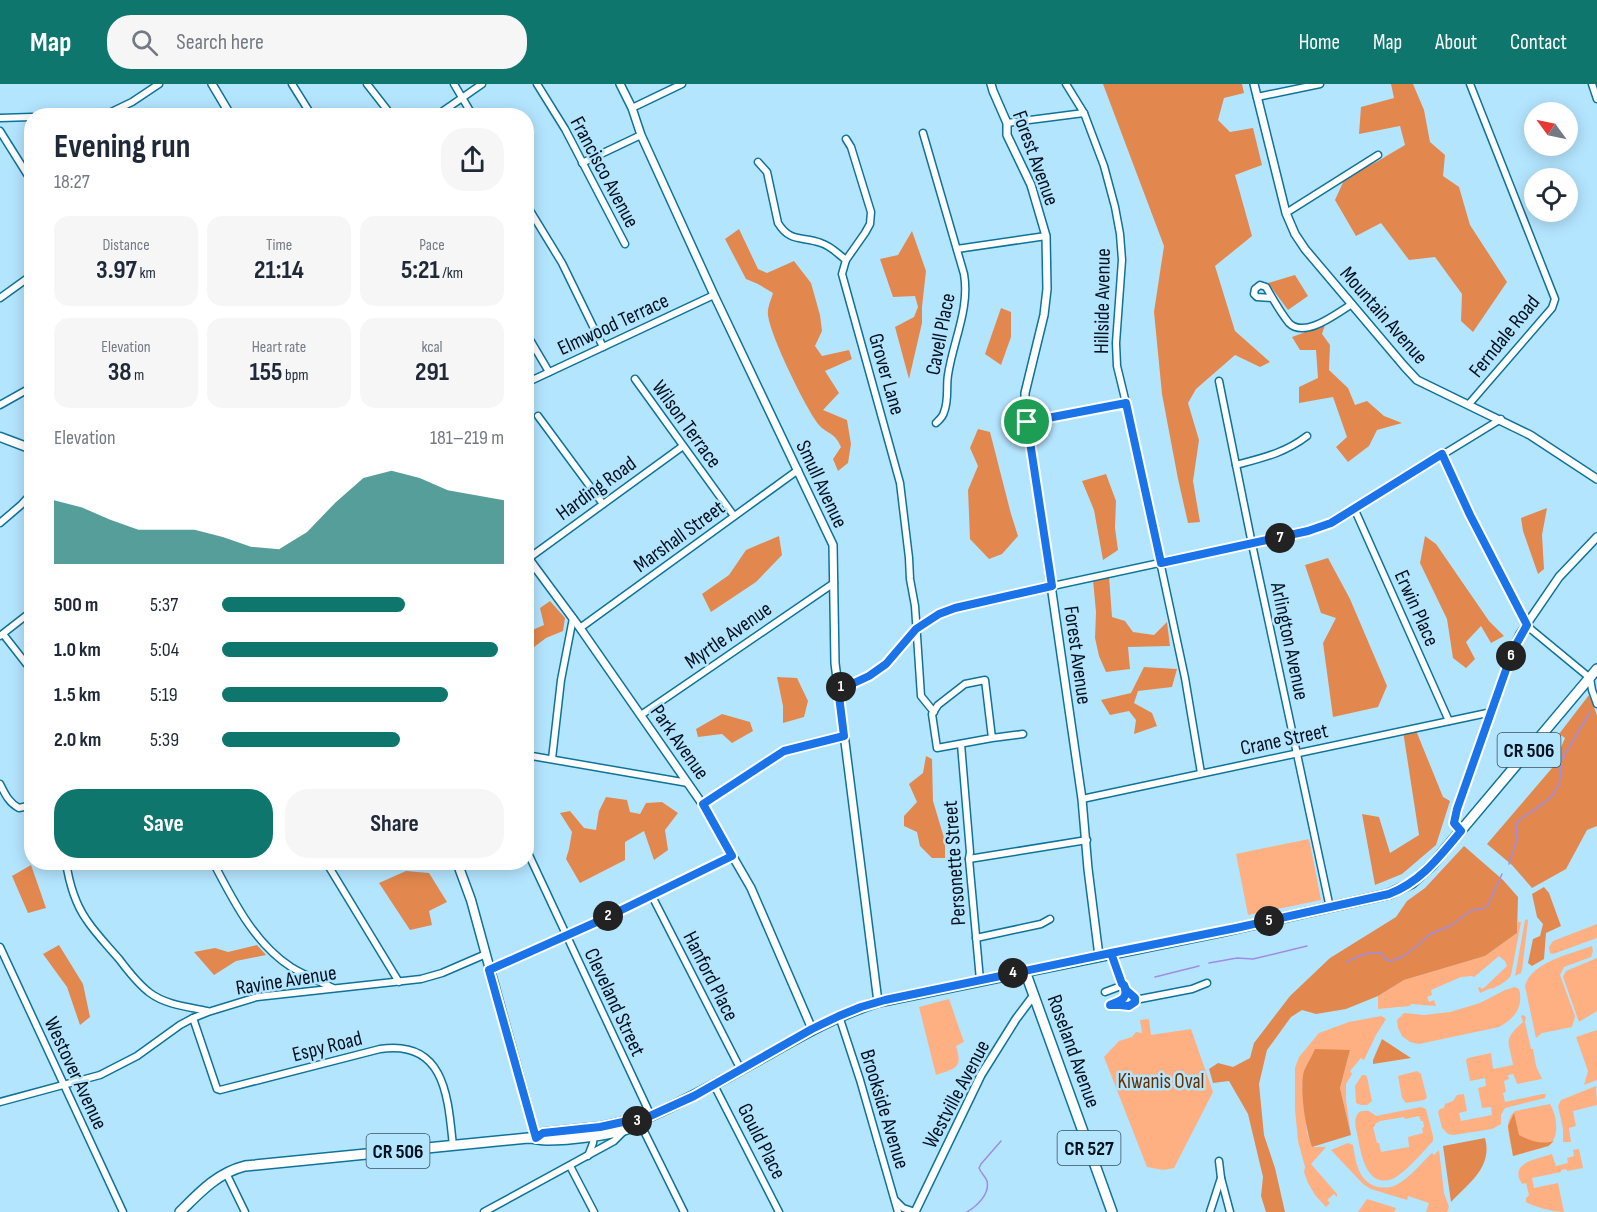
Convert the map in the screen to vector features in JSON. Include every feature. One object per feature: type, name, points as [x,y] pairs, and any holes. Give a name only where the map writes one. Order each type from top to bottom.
[{"type":"main road","points":[[0,437],[24,446]]},
{"type":"main road","name":"CR 506","points":[[594,1131],[626,1130],[639,1121],[714,1085],[812,1029],[839,1016],[878,1002],[1330,908],[1381,896],[1404,887],[1426,872],[1597,669]]},
{"type":"main road","points":[[460,870],[471,900],[536,1138]]},
{"type":"main road","name":"Roseland Avenue","points":[[1025,971],[1112,1212]]},
{"type":"main road","name":"CR 506","points":[[180,1212],[214,1180],[245,1166],[536,1138],[544,1141],[594,1131],[632,1120],[639,1121]]},
{"type":"street","points":[[120,108],[159,84]]},
{"type":"street","points":[[212,84],[226,108]]},
{"type":"street","points":[[292,84],[307,108]]},
{"type":"street","points":[[367,84],[386,108]]},
{"type":"street","points":[[454,84],[468,108]]},
{"type":"street","points":[[447,108],[482,84]]},
{"type":"street","name":"Francisco Avenue","points":[[537,84],[565,129],[625,244]]},
{"type":"street","name":"Smull Avenue","points":[[620,84],[714,295],[833,545],[835,663],[878,1002]]},
{"type":"street","points":[[632,108],[682,84]]},
{"type":"street","name":"Forest Avenue","points":[[992,84],[1007,123],[1007,135],[1031,185],[1046,236],[1047,289],[1042,325],[1025,393],[1025,406],[1082,799],[1099,956]]},
{"type":"street","name":"Hillside Avenue","points":[[1066,84],[1084,113],[1104,166],[1115,207],[1122,260],[1116,343],[1117,366],[1185,678],[1201,773]]},
{"type":"street","name":"Mountain Avenue","points":[[1254,84],[1286,213],[1300,242],[1417,380],[1501,419],[1597,478]]},
{"type":"street","points":[[1257,97],[1320,84]]},
{"type":"street","name":"Ferndale Road","points":[[1469,404],[1555,302],[1470,84]]},
{"type":"street","points":[[1592,84],[1597,99]]},
{"type":"street","points":[[1007,123],[1084,113]]},
{"type":"street","points":[[0,118],[24,117]]},
{"type":"street","points":[[0,131],[24,169]]},
{"type":"street","name":"Cavell Place","points":[[923,133],[965,280],[966,300],[950,367],[944,415],[936,423]]},
{"type":"street","points":[[582,163],[641,135]]},
{"type":"street","points":[[758,162],[766,172],[778,223],[782,229],[794,238],[820,242],[846,260],[870,224],[871,212],[851,147],[846,139]]},
{"type":"street","points":[[1286,213],[1378,155]]},
{"type":"street","points":[[534,217],[562,263],[603,347]]},
{"type":"street","points":[[957,249],[1046,236]]},
{"type":"street","name":"Grover Lane","points":[[846,260],[842,274],[900,483],[915,606],[921,696],[934,712]]},
{"type":"street","points":[[0,298],[24,281]]},
{"type":"street","name":"Elmwood Terrace","points":[[534,379],[714,295]]},
{"type":"street","points":[[1272,298],[1288,322],[1302,329],[1314,326],[1352,304]]},
{"type":"street","points":[[534,347],[549,372]]},
{"type":"street","name":"Wilson Terrace","points":[[635,379],[734,516]]},
{"type":"street","name":"Arlington Avenue","points":[[1219,381],[1330,908]]},
{"type":"street","points":[[0,405],[24,392]]},
{"type":"street","points":[[1027,422],[1126,403]]},
{"type":"street","points":[[538,416],[603,504]]},
{"type":"street","points":[[838,688],[869,676],[886,664],[916,629],[931,618],[955,608],[1252,544],[1308,531],[1331,523],[1501,419]]},
{"type":"street","points":[[1236,465],[1282,452],[1307,436]]},
{"type":"street","name":"Harding Road","points":[[534,551],[683,446]]},
{"type":"street","points":[[1442,454],[1470,515],[1527,625],[1590,678],[1597,704]]},
{"type":"street","name":"Marshall Street","points":[[580,628],[798,470]]},
{"type":"street","points":[[0,523],[24,502]]},
{"type":"street","name":"Erwin Place","points":[[1354,508],[1449,721]]},
{"type":"street","points":[[1461,831],[1454,823],[1457,809],[1513,650],[1559,576],[1597,537]]},
{"type":"street","name":"Park Avenue","points":[[534,565],[703,804],[751,888],[812,1029]]},
{"type":"street","name":"Myrtle Avenue","points":[[641,715],[834,583]]},
{"type":"street","points":[[24,617],[1,635],[24,662]]},
{"type":"street","points":[[552,759],[561,680],[573,618]]},
{"type":"street","points":[[992,738],[985,680],[965,684],[938,705],[932,714],[938,748],[1023,734]]},
{"type":"street","name":"Crane Street","points":[[1082,799],[1492,712]]},
{"type":"street","points":[[703,804],[784,751],[844,736]]},
{"type":"street","name":"Personette Street","points":[[961,744],[980,980]]},
{"type":"street","points":[[534,756],[688,783]]},
{"type":"street","points":[[0,784],[7,798],[16,806],[24,807]]},
{"type":"street","points":[[969,859],[1087,840]]},
{"type":"street","points":[[489,970],[652,896],[732,856]]},
{"type":"street","name":"Cleveland Street","points":[[534,866],[651,1116]]},
{"type":"street","points":[[67,870],[79,906],[87,921],[134,978],[149,993],[159,998],[176,1005],[208,1012]]},
{"type":"street","points":[[218,870],[247,921],[273,953],[292,968],[334,988]]},
{"type":"street","points":[[331,870],[399,981]]},
{"type":"street","name":"Hanford Place","points":[[652,896],[741,1070]]},
{"type":"street","points":[[976,938],[1041,924],[1050,919]]},
{"type":"street","name":"Westover Avenue","points":[[0,947],[123,1212]]},
{"type":"street","points":[[1111,953],[1122,984],[1136,1000]]},
{"type":"street","name":"Ravine Avenue","points":[[0,1102],[100,1075],[137,1056],[193,1018],[257,997],[421,979],[442,973],[486,954]]},
{"type":"street","points":[[1126,990],[1126,995],[1122,999],[1110,1005],[1129,1006],[1136,1000],[1192,989],[1207,983]]},
{"type":"street","points":[[1105,992],[1122,984]]},
{"type":"street","name":"Westville Avenue","points":[[915,1212],[981,1076],[1016,1019],[1034,995]]},
{"type":"street","name":"Brookside Avenue","points":[[839,1016],[898,1212]]},
{"type":"street","name":"Espy Road","points":[[193,1018],[217,1089],[220,1090],[380,1049],[400,1048],[417,1053],[434,1067],[443,1081],[453,1146]]},
{"type":"street","name":"Gould Place","points":[[714,1085],[779,1212]]},
{"type":"street","points":[[639,1121],[684,1212]]},
{"type":"street","points":[[484,1212],[614,1141],[626,1130]]},
{"type":"street","points":[[588,1156],[593,1143],[594,1131]]},
{"type":"street","points":[[1219,1161],[1230,1212]]},
{"type":"street","points":[[570,1166],[594,1212]]},
{"type":"street","points":[[226,1173],[245,1212]]},
{"type":"street","points":[[1210,1212],[1221,1178]]},
{"type":"street","points":[[894,1199],[903,1208],[915,1212]]},
{"type":"green space","points":[[1309,839],[1321,900],[1248,915],[1236,854]]},
{"type":"green space","points":[[1527,919],[1522,970],[1515,976],[1525,920]]},
{"type":"green space","points":[[1518,922],[1521,922],[1511,975],[1503,983],[1480,993],[1478,988],[1485,987],[1507,966],[1499,956],[1474,977],[1461,977],[1431,990],[1432,995],[1427,997],[1429,1002],[1434,1000],[1436,1006],[1411,1004],[1410,1006],[1378,1009],[1378,996],[1404,980],[1485,956],[1517,933]]},
{"type":"green space","points":[[1597,924],[1597,938],[1553,954],[1550,953],[1549,947],[1553,941]]},
{"type":"green space","points":[[1592,946],[1591,957],[1564,967],[1560,975],[1575,1016],[1572,1027],[1542,1033],[1536,1038],[1525,986],[1529,978],[1543,965]]},
{"type":"green space","points":[[1597,958],[1597,1011],[1579,1022],[1563,977],[1566,971]]},
{"type":"green space","points":[[1515,987],[1519,989],[1519,1007],[1509,1020],[1499,1027],[1419,1044],[1410,1042],[1402,1036],[1398,1028],[1397,1020],[1404,1013],[1424,1015],[1450,1012],[1480,1003]]},
{"type":"green space","points":[[949,999],[964,1042],[956,1046],[959,1059],[956,1066],[936,1075],[919,1007]]},
{"type":"green space","points":[[1381,1016],[1386,1019],[1364,1060],[1361,1058],[1350,1071],[1352,1074],[1346,1084],[1351,1135],[1340,1088],[1350,1050],[1331,1051],[1302,1084],[1307,1133],[1312,1147],[1326,1147],[1311,1164],[1337,1194],[1337,1197],[1334,1194],[1327,1200],[1330,1203],[1326,1207],[1315,1195],[1304,1172],[1295,1109],[1295,1068],[1299,1057],[1319,1033],[1349,1022]]},
{"type":"green space","points":[[1521,1016],[1526,1017],[1531,1049],[1533,1049],[1536,1066],[1542,1079],[1517,1084],[1513,1074],[1508,1075],[1509,1079],[1504,1081],[1505,1102],[1542,1094],[1546,1094],[1545,1098],[1505,1108],[1501,1115],[1501,1124],[1492,1129],[1448,1134],[1442,1128],[1438,1112],[1444,1108],[1445,1104],[1453,1101],[1457,1095],[1464,1094],[1467,1111],[1459,1113],[1461,1121],[1492,1115],[1491,1107],[1482,1108],[1478,1088],[1486,1086],[1485,1078],[1470,1081],[1466,1060],[1491,1053],[1493,1069],[1513,1065],[1509,1041],[1512,1033],[1523,1022]]},
{"type":"green space","name":"Kiwanis Oval","points":[[1149,1019],[1151,1035],[1191,1029],[1213,1092],[1174,1168],[1163,1170],[1147,1167],[1104,1057],[1119,1041],[1132,1037],[1136,1032],[1142,1033],[1140,1020]]},
{"type":"green space","points":[[1597,1030],[1597,1080],[1584,1085],[1588,1071],[1576,1037]]},
{"type":"green space","points":[[1417,1071],[1421,1074],[1427,1098],[1406,1103],[1402,1098],[1398,1076]]},
{"type":"green space","points":[[1362,1075],[1367,1077],[1372,1101],[1367,1105],[1356,1103],[1355,1086]]},
{"type":"green space","points":[[1596,1086],[1597,1105],[1573,1111],[1576,1126],[1569,1128],[1571,1142],[1563,1142],[1558,1106],[1561,1100]]},
{"type":"green space","points":[[1550,1104],[1556,1126],[1552,1142],[1549,1146],[1513,1156],[1508,1132],[1511,1115],[1515,1111]]},
{"type":"green space","points":[[1421,1107],[1426,1109],[1433,1136],[1433,1141],[1402,1173],[1383,1181],[1371,1174],[1363,1161],[1355,1120],[1359,1112],[1364,1111],[1369,1111],[1376,1116]],"holes":[[[1419,1116],[1423,1121],[1423,1133],[1408,1137],[1409,1147],[1381,1152],[1373,1127],[1375,1124],[1380,1121]]]},
{"type":"green space","points":[[1348,1143],[1353,1145],[1362,1176],[1371,1184],[1383,1188],[1392,1187],[1401,1182],[1432,1153],[1434,1155],[1439,1150],[1444,1193],[1449,1207],[1447,1212],[1426,1212],[1429,1203],[1408,1196],[1407,1200],[1371,1189],[1363,1184],[1331,1150]]},
{"type":"green space","points":[[1579,1149],[1583,1168],[1567,1171],[1566,1169],[1532,1178],[1534,1188],[1558,1183],[1564,1212],[1545,1209],[1526,1202],[1529,1195],[1526,1183],[1522,1184],[1519,1177],[1522,1166],[1552,1154],[1556,1166],[1568,1163],[1567,1158],[1574,1156],[1573,1150]]},
{"type":"green space","points":[[1367,1199],[1396,1208],[1394,1212],[1358,1212]]},
{"type":"shaded area","points":[[1103,84],[1242,84],[1244,93],[1224,98],[1218,120],[1230,132],[1253,128],[1262,165],[1235,175],[1252,236],[1215,266],[1235,331],[1270,362],[1260,367],[1235,355],[1196,389],[1188,403],[1199,440],[1193,481],[1200,522],[1188,523],[1162,394],[1154,312],[1164,246]]},
{"type":"shaded area","points":[[1391,84],[1413,84],[1424,110],[1430,142],[1445,155],[1443,176],[1459,187],[1470,225],[1507,282],[1473,332],[1461,321],[1462,294],[1435,257],[1409,260],[1381,223],[1356,236],[1335,200],[1345,178],[1405,145],[1400,126],[1359,134],[1361,107],[1394,98]]},
{"type":"shaded area","points":[[739,229],[758,269],[767,273],[794,261],[811,283],[822,331],[815,346],[822,356],[849,350],[852,359],[825,371],[839,393],[823,410],[847,420],[851,444],[848,463],[838,471],[833,459],[841,447],[836,438],[819,425],[806,404],[789,372],[770,325],[768,312],[773,293],[746,279],[725,239]]},
{"type":"shaded area","points":[[912,231],[926,271],[922,323],[909,379],[895,327],[914,317],[918,307],[915,296],[893,297],[880,259],[898,255]]},
{"type":"shaded area","points":[[1295,275],[1308,296],[1288,310],[1268,283]]},
{"type":"shaded area","points":[[1001,308],[1011,312],[1011,337],[1001,365],[985,354]]},
{"type":"shaded area","points":[[1325,325],[1322,334],[1330,345],[1329,370],[1348,388],[1355,405],[1367,401],[1384,416],[1402,423],[1377,430],[1369,446],[1348,462],[1336,447],[1347,437],[1333,397],[1299,403],[1299,387],[1318,378],[1316,350],[1300,350],[1292,337]]},
{"type":"shaded area","points":[[978,429],[990,432],[1018,536],[1002,554],[989,559],[970,539],[968,490],[978,466],[970,448]]},
{"type":"shaded area","points":[[1106,474],[1116,501],[1115,528],[1118,550],[1103,560],[1094,510],[1082,481]]},
{"type":"shaded area","points":[[1547,508],[1542,535],[1544,569],[1538,574],[1523,531],[1521,518]]},
{"type":"shaded area","points":[[779,536],[782,555],[756,582],[711,612],[702,594],[729,575],[746,550]]},
{"type":"shaded area","points":[[1425,536],[1436,544],[1489,621],[1504,636],[1491,643],[1481,626],[1466,642],[1475,659],[1466,668],[1453,658],[1447,619],[1420,563]]},
{"type":"shaded area","points":[[1328,558],[1350,599],[1387,686],[1378,707],[1333,717],[1323,643],[1336,618],[1321,613],[1305,565]]},
{"type":"shaded area","points":[[1109,576],[1112,617],[1125,621],[1133,632],[1154,635],[1167,622],[1170,646],[1128,647],[1130,669],[1106,672],[1095,638],[1096,612],[1093,580]]},
{"type":"shaded area","points":[[550,601],[565,618],[563,631],[546,638],[534,647],[534,629],[544,625],[540,608]]},
{"type":"shaded area","points":[[1144,667],[1177,669],[1172,687],[1138,691],[1134,703],[1152,713],[1157,726],[1134,734],[1136,720],[1129,711],[1110,715],[1101,700],[1131,693]]},
{"type":"shaded area","points":[[777,677],[797,678],[808,701],[804,717],[783,723],[783,706]]},
{"type":"shaded area","points":[[1589,695],[1597,715],[1597,826],[1587,830],[1566,869],[1532,888],[1512,865],[1487,844],[1552,768],[1565,738],[1559,734]]},
{"type":"shaded area","points":[[722,714],[750,722],[753,731],[732,743],[722,734],[698,737],[696,729]]},
{"type":"shaded area","points":[[1415,728],[1443,797],[1450,801],[1436,845],[1402,874],[1375,885],[1362,814],[1379,817],[1390,853],[1419,835],[1403,731]]},
{"type":"shaded area","points":[[926,756],[932,759],[933,801],[945,841],[945,858],[932,858],[920,846],[917,832],[904,826],[904,816],[917,802],[909,784],[923,773]]},
{"type":"shaded area","points":[[606,797],[627,800],[630,812],[640,814],[646,803],[662,802],[678,813],[665,830],[668,850],[654,860],[644,831],[625,842],[625,860],[580,883],[566,859],[572,832],[560,813],[570,811],[584,828],[596,830],[599,811]]},
{"type":"shaded area","points":[[1464,846],[1503,880],[1518,897],[1517,933],[1485,956],[1404,980],[1378,996],[1346,1009],[1316,1014],[1302,1010],[1291,1017],[1267,1050],[1259,1084],[1264,1135],[1275,1168],[1285,1212],[1266,1212],[1261,1196],[1263,1177],[1248,1114],[1229,1081],[1213,1083],[1209,1069],[1218,1063],[1233,1067],[1250,1058],[1254,1043],[1290,996],[1330,958],[1396,917],[1407,901],[1425,888]]},
{"type":"shaded area","points":[[24,869],[33,870],[46,908],[28,913],[12,876]]},
{"type":"shaded area","points":[[406,871],[429,873],[447,902],[429,911],[432,925],[410,930],[379,883]]},
{"type":"shaded area","points":[[1544,887],[1549,893],[1561,926],[1546,933],[1544,959],[1532,966],[1528,963],[1533,939],[1540,936],[1543,924],[1537,917],[1532,894]]},
{"type":"shaded area","points":[[59,945],[83,984],[90,1017],[80,1025],[67,987],[43,954]]},
{"type":"shaded area","points":[[257,945],[266,955],[236,961],[214,975],[194,952],[215,948],[228,952]]},
{"type":"shaded area","points":[[1382,1039],[1411,1058],[1373,1064]]},
{"type":"shaded area","points":[[1315,1049],[1350,1050],[1340,1088],[1351,1135],[1312,1147],[1302,1088],[1304,1071]]},
{"type":"shaded area","points":[[1514,1113],[1519,1135],[1536,1142],[1554,1141],[1548,1146],[1513,1156],[1508,1126]]},
{"type":"shaded area","points":[[1485,1138],[1487,1148],[1483,1166],[1451,1202],[1443,1146]]},
{"type":"waterway","points":[[1509,864],[1517,839],[1516,823],[1552,796],[1560,780],[1562,759],[1590,712]]},
{"type":"waterway","points":[[1346,962],[1373,953],[1383,954],[1385,959],[1390,961],[1400,958],[1430,934],[1450,926],[1472,910],[1482,909],[1488,905],[1502,874]]},
{"type":"waterway","points":[[1209,963],[1237,958],[1253,959],[1307,946]]},
{"type":"waterway","points":[[1155,977],[1199,966]]},
{"type":"waterway","points":[[967,1212],[985,1195],[987,1181],[979,1168],[1001,1141]]},
{"type":"route","points":[[1027,422],[1052,586],[947,610],[916,629],[886,664],[869,676],[838,688],[844,736],[784,751],[703,804],[732,856],[601,920],[489,970],[536,1138],[543,1133],[600,1127],[632,1120],[639,1121],[694,1096],[806,1032],[861,1007],[885,1000],[1111,953],[1122,984],[1126,990],[1136,1000],[1129,1006],[1110,1005],[1126,995],[1126,990],[1111,953],[1389,894],[1412,883],[1426,872],[1461,831],[1454,823],[1457,809],[1513,650],[1527,625],[1470,515],[1442,454],[1331,523],[1308,531],[1161,563],[1126,403],[1027,422]]}]
